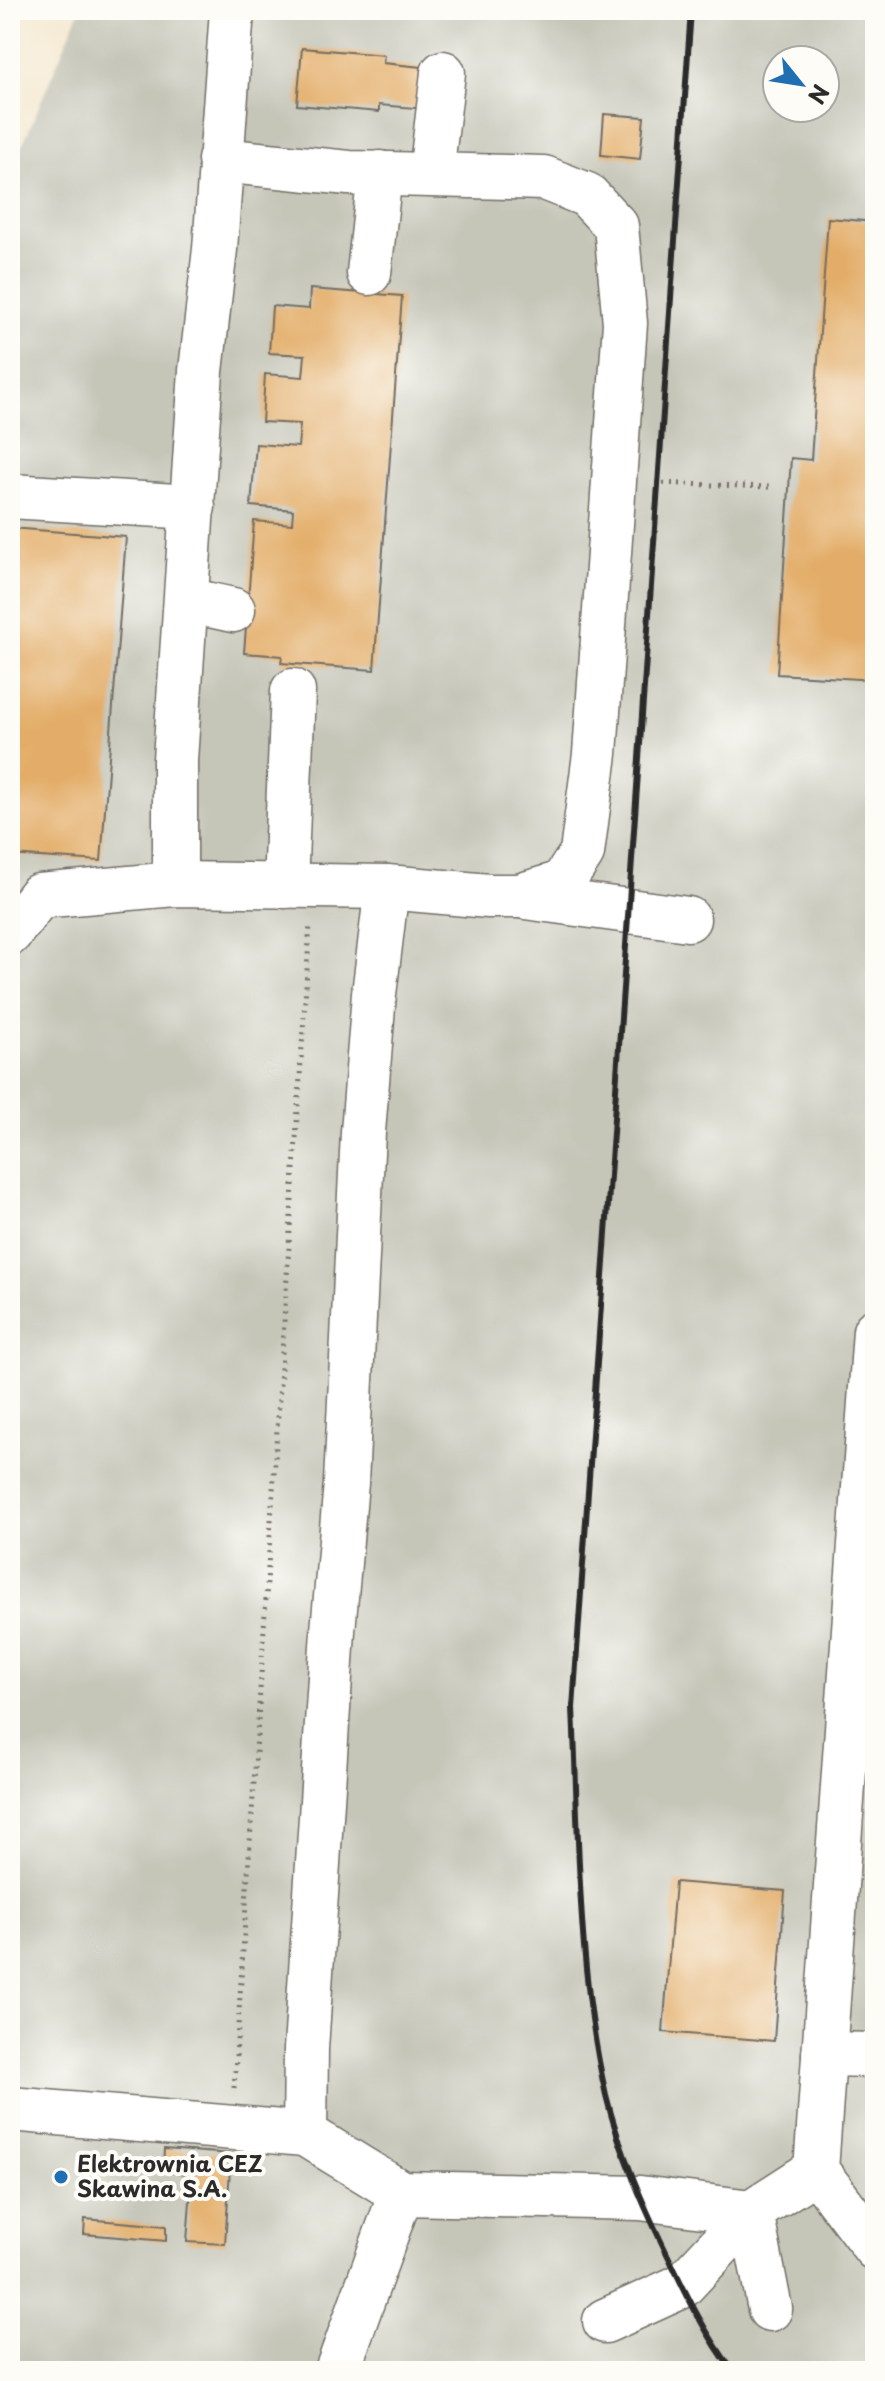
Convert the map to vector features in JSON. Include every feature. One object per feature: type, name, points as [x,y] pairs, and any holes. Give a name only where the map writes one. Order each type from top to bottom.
[{"type":"lane","points":[[175,884],[175,760],[201,371],[215,249],[232,10]]},
{"type":"lane","points":[[431,174],[443,73]]},
{"type":"lane","points":[[220,160],[349,173],[544,178],[587,195],[616,226],[625,323],[595,754],[582,853],[562,883],[519,896]]},
{"type":"lane","points":[[369,273],[380,173]]},
{"type":"lane","points":[[10,496],[193,507]]},
{"type":"lane","points":[[187,600],[233,610]]},
{"type":"lane","points":[[293,691],[299,886]]},
{"type":"lane","points":[[10,933],[25,895],[175,884],[387,887],[519,896],[688,919]]},
{"type":"lane","points":[[305,2134],[306,2049],[333,1631],[346,1483],[363,1132],[374,994],[387,887]]},
{"type":"lane","points":[[875,1331],[816,2170],[875,2248]]},
{"type":"lane","points":[[824,2054],[875,2055]]},
{"type":"lane","points":[[10,2109],[305,2134],[401,2193],[640,2198],[751,2212]]},
{"type":"lane","points":[[605,2321],[682,2286],[751,2212],[816,2170]]},
{"type":"lane","points":[[337,2371],[401,2193]]},
{"type":"lane","points":[[751,2212],[770,2309]]},
{"type":"path","points":[[612,485],[658,483],[770,487]]},
{"type":"path","points":[[231,2129],[299,886]]},
{"type":"shaded area","points":[[80,10],[875,10],[875,2371],[10,2371],[10,174]]},
{"type":"building","points":[[302,48],[384,55],[383,63],[431,68],[427,109],[379,105],[379,112],[297,105]]},
{"type":"building","points":[[604,114],[644,117],[640,159],[601,155]]},
{"type":"building","points":[[828,218],[875,222],[875,428],[872,464],[875,464],[875,680],[777,674],[791,458],[811,460]]},
{"type":"building","points":[[310,289],[402,296],[374,670],[281,663],[282,656],[244,653],[254,521],[292,524],[293,510],[251,506],[256,444],[298,447],[300,424],[262,422],[265,374],[303,377],[305,355],[269,353],[272,306],[309,309]]},
{"type":"building","points":[[10,528],[126,537],[101,861],[10,855]]},
{"type":"building","points":[[675,1882],[785,1891],[774,2041],[663,2032]]},
{"type":"building","points":[[164,2149],[231,2154],[225,2244],[187,2242],[192,2174],[163,2172]]},
{"type":"building","points":[[10,2175],[16,2175],[12,2217],[10,2217]]},
{"type":"building","points":[[85,2219],[166,2226],[166,2241],[84,2234]]},
{"type":"railway","points":[[691,10],[573,1708],[584,1951],[589,2000],[606,2095],[626,2159],[651,2220],[698,2317],[733,2371]]},
{"type":"place","name":"Elektrownia CEZ Skawina S.A.","points":[[61,2177]]}]
